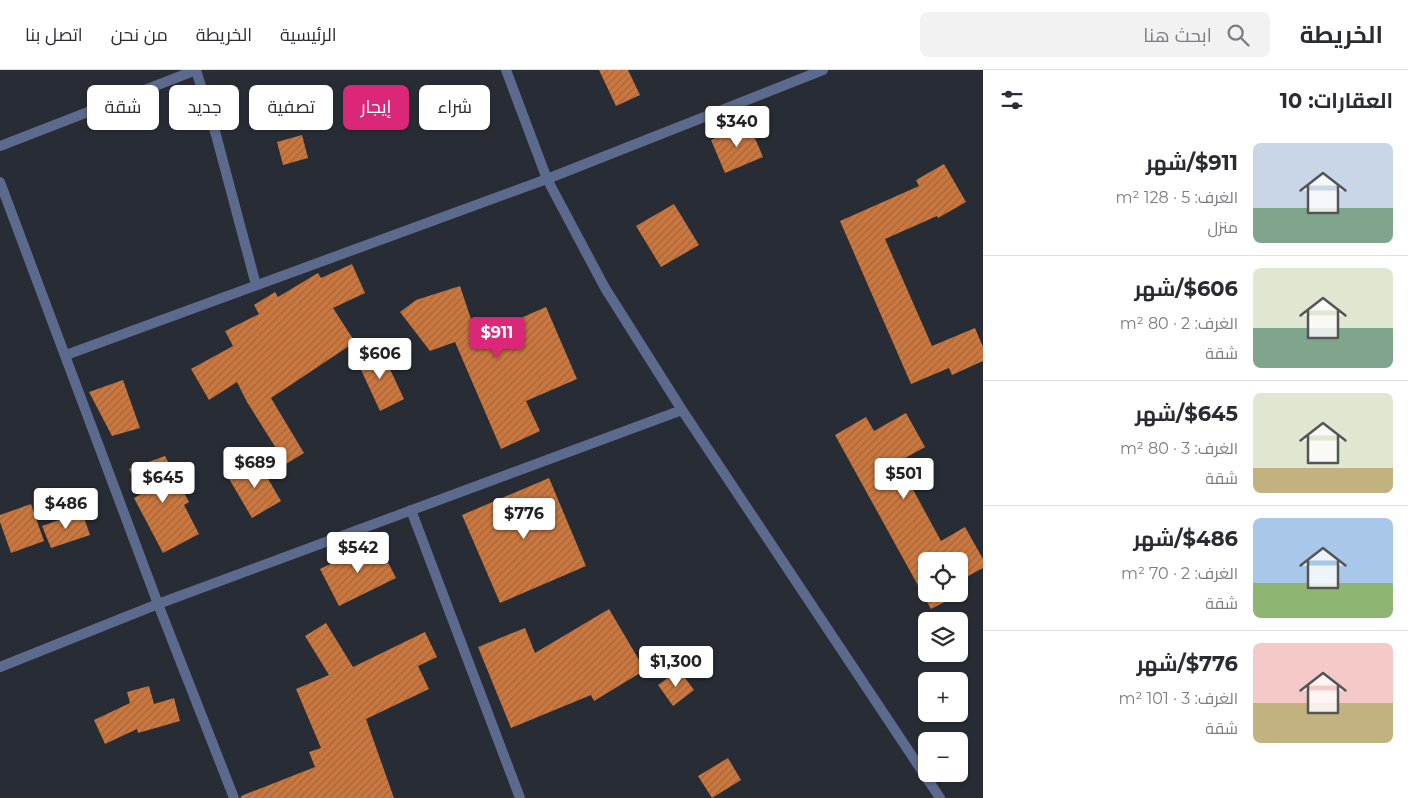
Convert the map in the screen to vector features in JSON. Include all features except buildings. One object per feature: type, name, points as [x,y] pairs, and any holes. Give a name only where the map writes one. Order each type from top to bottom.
[{"type":"street","points":[[0,146],[196,70],[216,135],[256,285]]},
{"type":"street","points":[[506,70],[548,179],[605,288],[682,410],[940,798]]},
{"type":"street","points":[[66,355],[548,179],[823,70]]},
{"type":"street","points":[[0,182],[158,604],[234,798]]},
{"type":"street","points":[[0,667],[158,604],[682,410]]},
{"type":"street","points":[[411,510],[520,798]]}]
